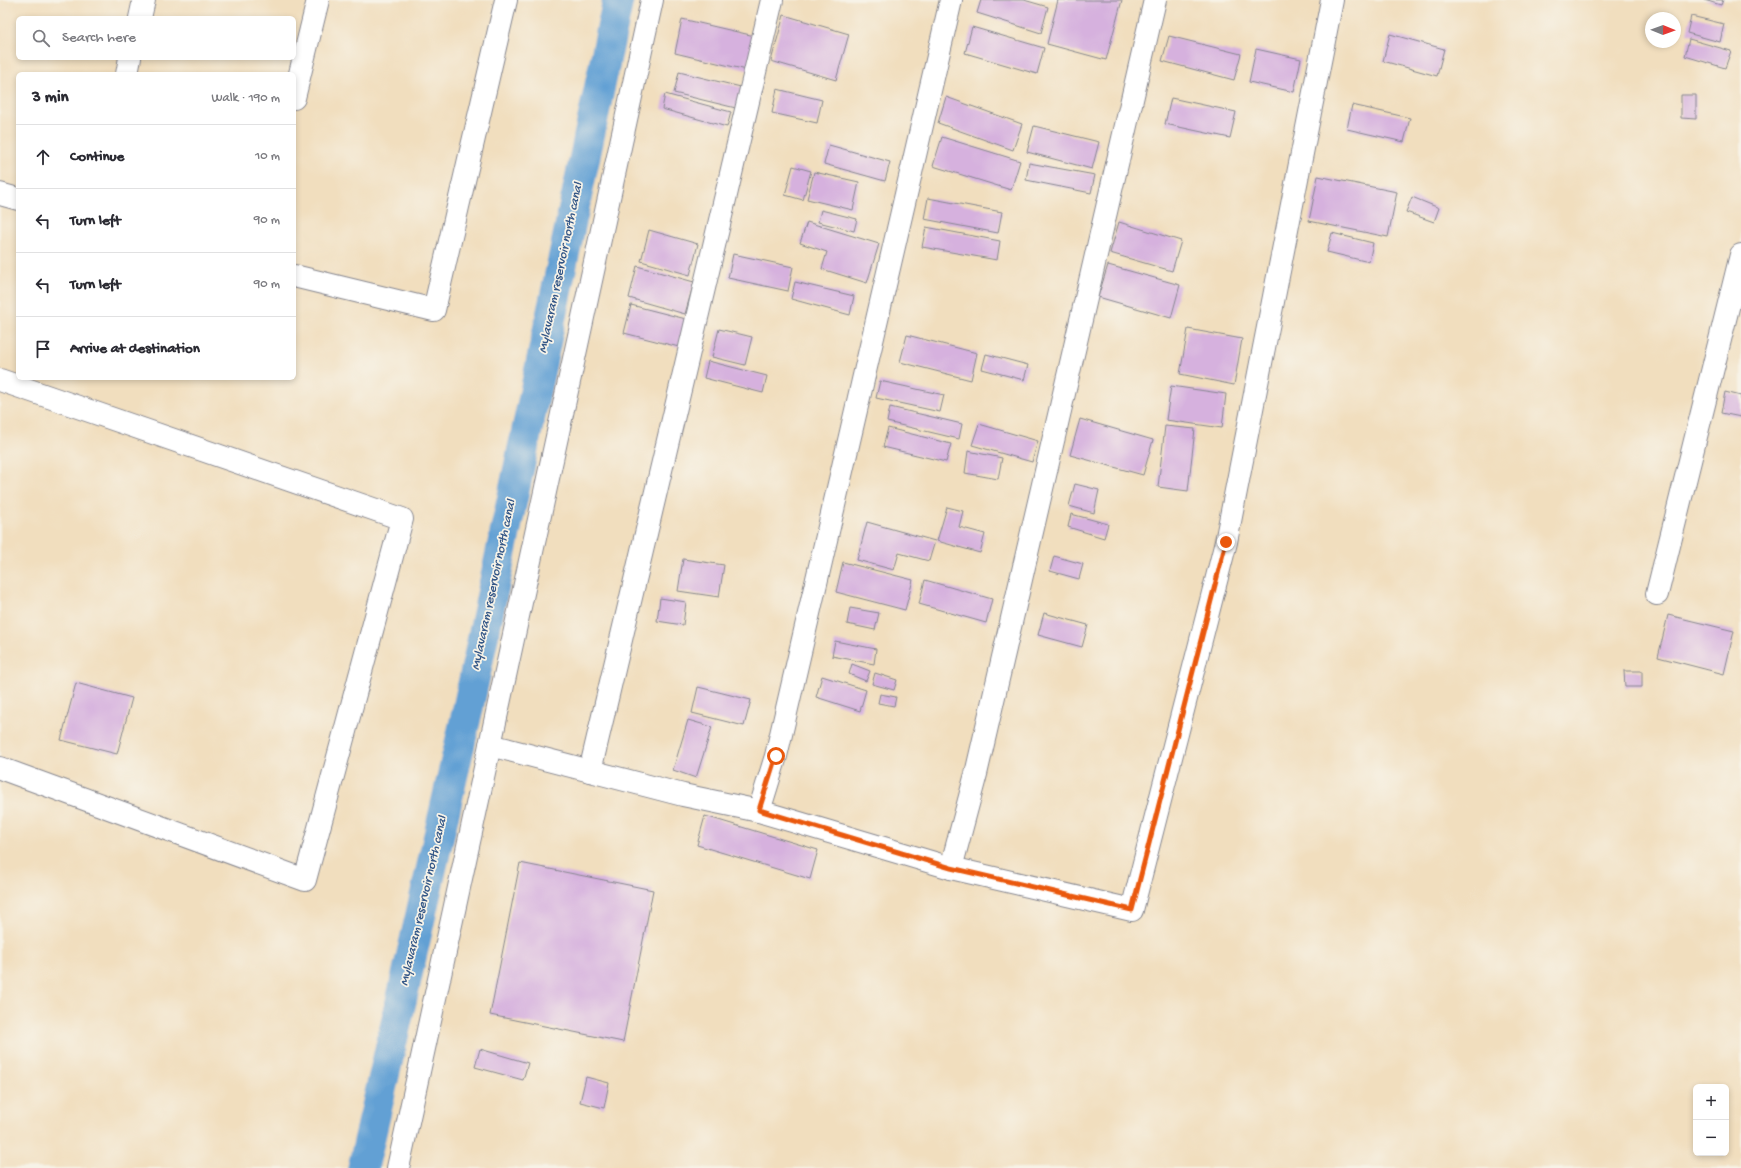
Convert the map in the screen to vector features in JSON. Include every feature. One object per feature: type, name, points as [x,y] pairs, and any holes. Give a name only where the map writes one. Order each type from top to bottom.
[{"type":"street","points":[[140,16],[144,0]]},
{"type":"street","points":[[296,90],[318,0]]},
{"type":"street","points":[[296,276],[434,310],[506,0]]},
{"type":"street","points":[[398,1168],[652,0]]},
{"type":"street","points":[[590,771],[772,0]]},
{"type":"street","points":[[759,810],[776,756],[951,0]]},
{"type":"street","points":[[951,868],[976,774],[1154,0]]},
{"type":"street","points":[[490,745],[683,796],[759,810],[951,868],[1132,910],[1226,542],[1332,0]]},
{"type":"street","points":[[127,72],[130,60]]},
{"type":"street","points":[[0,194],[16,198]]},
{"type":"street","points":[[1657,594],[1741,255]]},
{"type":"street","points":[[0,380],[402,519],[305,880],[0,768]]},
{"type":"building","points":[[981,0],[1024,0],[1048,7],[1041,33],[977,13]]},
{"type":"building","points":[[1058,0],[1122,0],[1106,60],[1047,44]]},
{"type":"building","points":[[1704,0],[1723,0],[1721,5]]},
{"type":"building","points":[[784,15],[849,34],[836,80],[771,61]]},
{"type":"building","points":[[1691,16],[1724,24],[1720,42],[1687,33]]},
{"type":"building","points":[[682,19],[759,37],[751,71],[675,53]]},
{"type":"building","points":[[972,27],[1044,48],[1037,74],[965,53]]},
{"type":"building","points":[[1390,34],[1444,49],[1437,76],[1383,61]]},
{"type":"building","points":[[1169,36],[1241,54],[1234,80],[1162,61]]},
{"type":"building","points":[[1689,39],[1731,51],[1725,68],[1685,56]]},
{"type":"building","points":[[1256,49],[1301,59],[1294,92],[1249,82]]},
{"type":"building","points":[[679,72],[745,88],[740,109],[674,93]]},
{"type":"building","points":[[777,89],[822,100],[817,123],[772,113]]},
{"type":"building","points":[[665,94],[731,112],[727,127],[662,109]]},
{"type":"building","points":[[1681,95],[1696,95],[1696,119],[1681,118]]},
{"type":"building","points":[[946,97],[1022,124],[1013,150],[938,123]]},
{"type":"building","points":[[1171,98],[1236,112],[1230,138],[1165,124]]},
{"type":"building","points":[[1352,105],[1410,118],[1404,142],[1347,129]]},
{"type":"building","points":[[1034,126],[1099,142],[1092,169],[1027,152]]},
{"type":"building","points":[[942,137],[1020,161],[1011,190],[933,166]]},
{"type":"building","points":[[829,145],[890,162],[885,181],[824,164]]},
{"type":"building","points":[[1029,163],[1095,175],[1091,193],[1026,180]]},
{"type":"building","points":[[793,166],[811,171],[803,200],[785,195]]},
{"type":"building","points":[[814,172],[859,182],[853,210],[807,199]]},
{"type":"building","points":[[1318,176],[1397,192],[1388,237],[1309,221]]},
{"type":"building","points":[[1412,197],[1439,208],[1434,222],[1406,212]]},
{"type":"building","points":[[928,198],[1002,212],[998,233],[924,219]]},
{"type":"building","points":[[821,210],[857,219],[854,231],[818,222]]},
{"type":"building","points":[[807,222],[879,244],[867,283],[822,269],[827,252],[800,243]]},
{"type":"building","points":[[1119,222],[1181,241],[1172,271],[1110,253]]},
{"type":"building","points":[[926,227],[1000,241],[997,260],[922,247]]},
{"type":"building","points":[[649,230],[698,244],[690,275],[641,261]]},
{"type":"building","points":[[1332,233],[1373,243],[1369,262],[1327,252]]},
{"type":"building","points":[[733,254],[793,267],[788,291],[728,278]]},
{"type":"building","points":[[1108,265],[1180,285],[1171,318],[1098,297]]},
{"type":"building","points":[[637,266],[694,282],[685,314],[629,298]]},
{"type":"building","points":[[795,282],[854,296],[850,315],[791,299]]},
{"type":"building","points":[[631,305],[686,319],[679,347],[624,333]]},
{"type":"building","points":[[719,329],[752,337],[745,365],[712,357]]},
{"type":"building","points":[[1188,329],[1242,339],[1234,385],[1180,374]]},
{"type":"building","points":[[907,335],[977,353],[971,380],[900,362]]},
{"type":"building","points":[[986,354],[1028,365],[1024,380],[982,369]]},
{"type":"building","points":[[708,361],[767,376],[763,393],[704,378]]},
{"type":"building","points":[[880,381],[944,395],[940,412],[876,398]]},
{"type":"building","points":[[1171,386],[1226,394],[1222,428],[1166,420]]},
{"type":"building","points":[[1725,392],[1741,396],[1741,417],[1721,413]]},
{"type":"building","points":[[890,407],[962,424],[959,439],[887,422]]},
{"type":"building","points":[[1080,419],[1153,440],[1143,475],[1070,455]]},
{"type":"building","points":[[979,424],[1038,441],[1032,462],[972,445]]},
{"type":"building","points":[[1165,426],[1195,429],[1188,491],[1158,487]]},
{"type":"building","points":[[888,428],[951,444],[946,462],[883,447]]},
{"type":"building","points":[[968,451],[1002,458],[998,479],[965,473]]},
{"type":"building","points":[[1075,484],[1099,490],[1094,513],[1069,506]]},
{"type":"building","points":[[947,507],[963,511],[959,527],[985,534],[980,553],[937,541]]},
{"type":"building","points":[[1071,514],[1108,524],[1104,538],[1068,527]]},
{"type":"building","points":[[867,522],[935,541],[929,561],[899,553],[894,570],[857,560]]},
{"type":"building","points":[[1054,556],[1083,564],[1079,579],[1050,571]]},
{"type":"building","points":[[683,559],[724,565],[719,597],[678,591]]},
{"type":"building","points":[[843,562],[913,580],[905,610],[836,592]]},
{"type":"building","points":[[925,580],[992,599],[986,623],[919,604]]},
{"type":"building","points":[[660,598],[686,602],[683,625],[657,621]]},
{"type":"building","points":[[850,608],[879,613],[875,630],[847,624]]},
{"type":"building","points":[[1044,613],[1088,625],[1082,647],[1038,635]]},
{"type":"building","points":[[1668,615],[1734,631],[1724,674],[1658,657]]},
{"type":"building","points":[[835,641],[876,649],[874,664],[832,656]]},
{"type":"building","points":[[852,664],[870,671],[866,681],[849,674]]},
{"type":"building","points":[[1624,671],[1642,671],[1642,687],[1625,687]]},
{"type":"building","points":[[875,673],[897,680],[894,690],[872,684]]},
{"type":"building","points":[[822,676],[866,690],[860,711],[816,697]]},
{"type":"building","points":[[76,683],[132,698],[117,754],[61,740]]},
{"type":"building","points":[[698,687],[751,700],[744,726],[692,713]]},
{"type":"building","points":[[880,694],[896,697],[894,706],[878,703]]},
{"type":"building","points":[[688,720],[712,727],[696,778],[673,770]]},
{"type":"building","points":[[705,816],[818,850],[810,879],[697,845]]},
{"type":"building","points":[[520,863],[653,890],[623,1042],[490,1015]]},
{"type":"building","points":[[480,1049],[528,1063],[523,1080],[475,1067]]},
{"type":"building","points":[[586,1077],[609,1083],[604,1108],[580,1102]]},
{"type":"waterway","name":"Mylavaram reservoir north canal","points":[[363,1168],[468,708],[618,0]]},
{"type":"route","points":[[776,756],[759,810],[951,868],[1132,910],[1226,542]]}]
